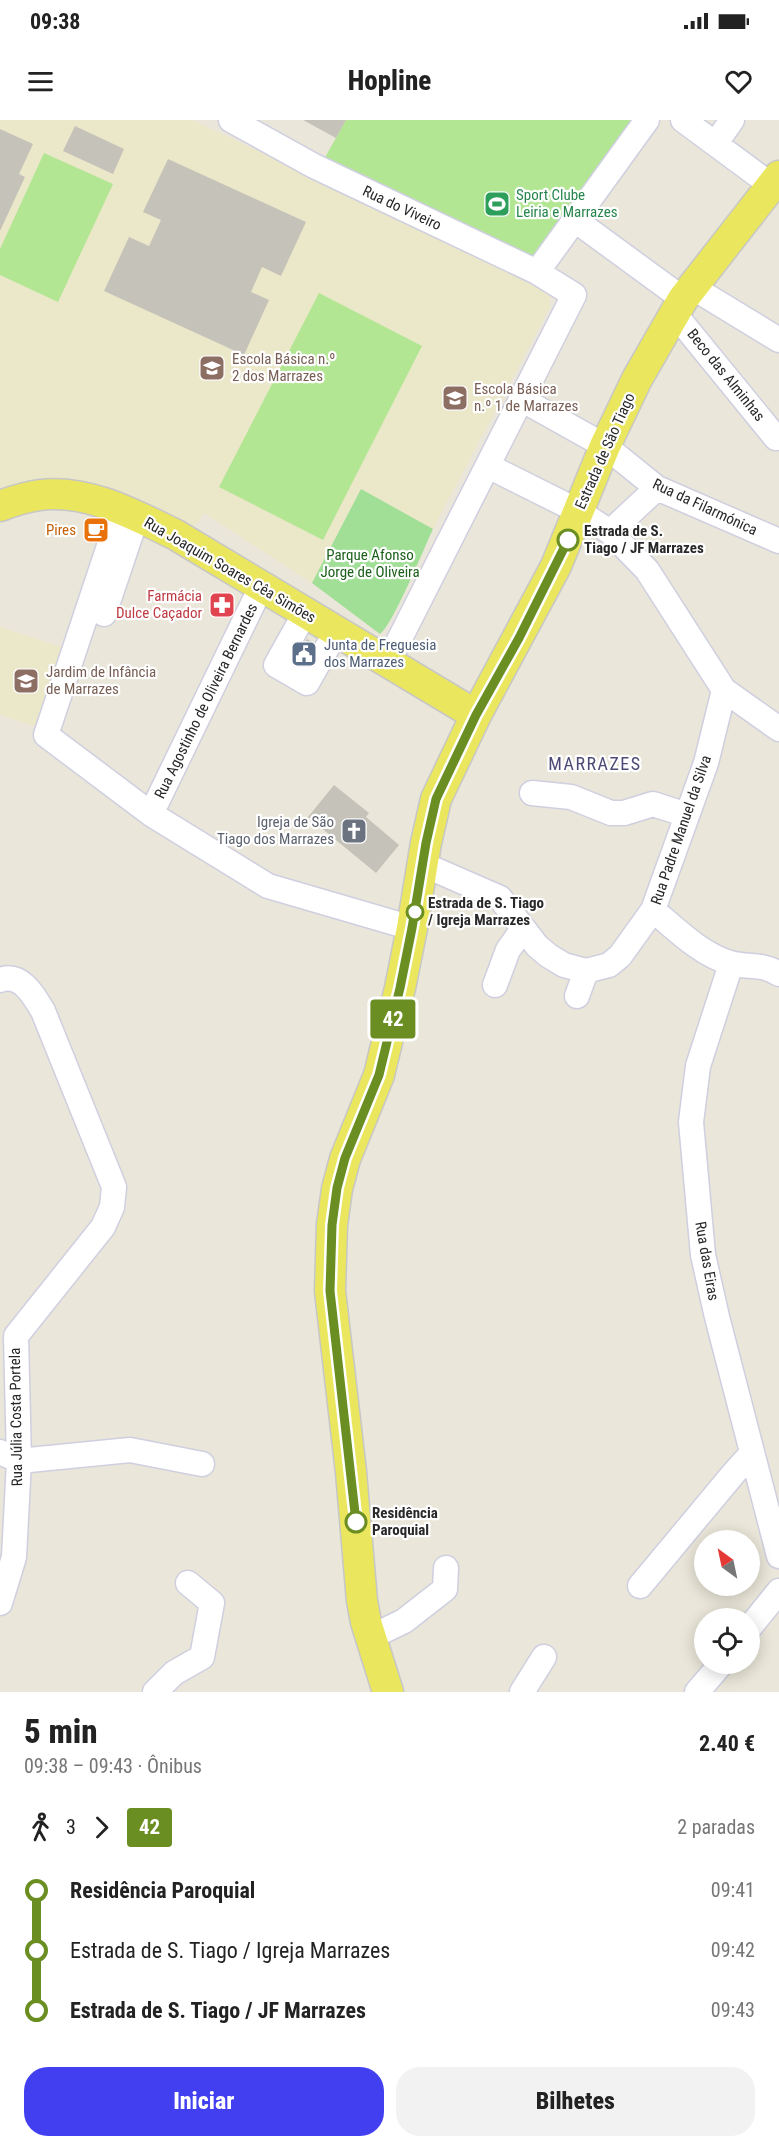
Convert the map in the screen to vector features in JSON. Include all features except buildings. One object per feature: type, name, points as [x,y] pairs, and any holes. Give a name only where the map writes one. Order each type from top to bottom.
[{"type":"main road","name":"Estrada de São Tiago","points":[[388,1692],[362,1601],[351,1472],[332,1312],[330,1264],[337,1188],[345,1158],[379,1075],[412,928],[431,813],[476,715],[556,566],[605,446],[637,379],[683,300],[775,181]]},
{"type":"main road","name":"Rua Joaquim Soares Cêa Simões","points":[[0,506],[26,497],[57,494],[92,500],[129,513],[176,535],[459,707],[476,715]]},
{"type":"street","name":"Rua do Viveiro","points":[[231,120],[314,166],[537,272],[574,295],[521,399]]},
{"type":"street","points":[[537,272],[647,120]]},
{"type":"street","points":[[683,120],[775,181]]},
{"type":"street","points":[[716,143],[732,120]]},
{"type":"street","points":[[575,220],[683,300],[779,340]]},
{"type":"street","name":"Beco das Alminhas","points":[[683,300],[776,438]]},
{"type":"street","points":[[388,662],[521,399]]},
{"type":"street","name":"Rua da Filarmónica","points":[[521,399],[605,446],[657,488],[779,541]]},
{"type":"street","points":[[488,466],[578,511],[610,532],[647,570],[724,690],[779,729]]},
{"type":"street","points":[[610,532],[657,488]]},
{"type":"street","points":[[129,513],[46,735],[151,814],[268,886],[412,928]]},
{"type":"street","name":"Rua Agostinho de Oliveira Bernardes","points":[[151,814],[261,587]]},
{"type":"street","points":[[305,613],[276,665],[307,683],[336,632]]},
{"type":"street","name":"Rua Padre Manuel da Silva","points":[[586,971],[609,966],[620,956],[653,910],[705,763],[724,690]]},
{"type":"street","points":[[532,793],[571,796],[611,813],[624,813],[653,804],[687,816]]},
{"type":"street","points":[[422,864],[500,898],[537,946],[564,965],[586,971],[577,996]]},
{"type":"street","points":[[653,910],[705,952],[731,964],[770,967],[779,974]]},
{"type":"street","points":[[495,985],[508,950],[523,929]]},
{"type":"street","name":"Rua das Eiras","points":[[731,964],[698,1066],[690,1122],[703,1256],[779,1556]]},
{"type":"street","name":"Rua Júlia Costa Portela","points":[[0,980],[6,977],[20,981],[34,994],[43,1011],[114,1187],[112,1207],[103,1227],[8,1332],[9,1456],[14,1557],[0,1603]]},
{"type":"street","points":[[9,1456],[130,1450],[202,1464]]},
{"type":"street","points":[[640,1586],[752,1453]]},
{"type":"street","points":[[371,1637],[404,1621],[445,1589],[446,1568]]},
{"type":"street","points":[[155,1692],[174,1673],[202,1657],[212,1603],[188,1583]]},
{"type":"street","points":[[760,1615],[779,1592]]},
{"type":"street","points":[[522,1692],[544,1657]]},
{"type":"street","points":[[698,1692],[713,1674]]},
{"type":"shaded area","name":"Escola Básica n.º 2 dos Marrazes","points":[[0,120],[192,120],[483,256],[550,291],[550,307],[433,529],[361,489],[312,583],[204,513],[195,527],[121,495],[45,480],[0,488]]},
{"type":"shaded area","name":"Jardim de Infância de Marrazes","points":[[0,627],[64,648],[35,726],[0,715]]},
{"type":"green space","name":"Sport Clube Leiria e Marrazes","points":[[346,120],[639,120],[539,256],[528,256],[323,161]]},
{"type":"green space","points":[[44,153],[113,184],[58,302],[0,275],[0,249]]},
{"type":"green space","points":[[319,293],[422,346],[323,540],[219,487]]},
{"type":"green space","name":"Parque Afonso Jorge de Oliveira","points":[[361,489],[433,529],[400,602],[386,628],[380,634],[312,583]]},
{"type":"bus line","name":"42","points":[[356,1522],[330,1291],[332,1225],[337,1188],[345,1158],[379,1075],[412,928],[431,813],[476,715],[519,638],[568,540]]},
{"type":"place","name":"Sport Clube Leiria e Marrazes","points":[[497,204]]},
{"type":"place","name":"Escola Básica n.º 2 dos Marrazes","points":[[212,368]]},
{"type":"place","name":"Escola Básica n.º 1 de Marrazes","points":[[455,398]]},
{"type":"place","name":"Pires","points":[[96,530]]},
{"type":"place","name":"Estrada de S. Tiago / JF Marrazes","points":[[568,540]]},
{"type":"place","name":"Farmácia Dulce Caçador","points":[[222,605]]},
{"type":"place","name":"Junta de Freguesia dos Marrazes","points":[[304,654]]},
{"type":"place","name":"Jardim de Infância de Marrazes","points":[[26,681]]},
{"type":"place","name":"Igreja de São Tiago dos Marrazes","points":[[354,831]]},
{"type":"place","name":"Estrada de S. Tiago / Igreja Marrazes","points":[[415,912]]},
{"type":"place","name":"Residência Paroquial","points":[[356,1522]]},
{"type":"district","name":"MARRAZES","points":[[595,764]]}]
